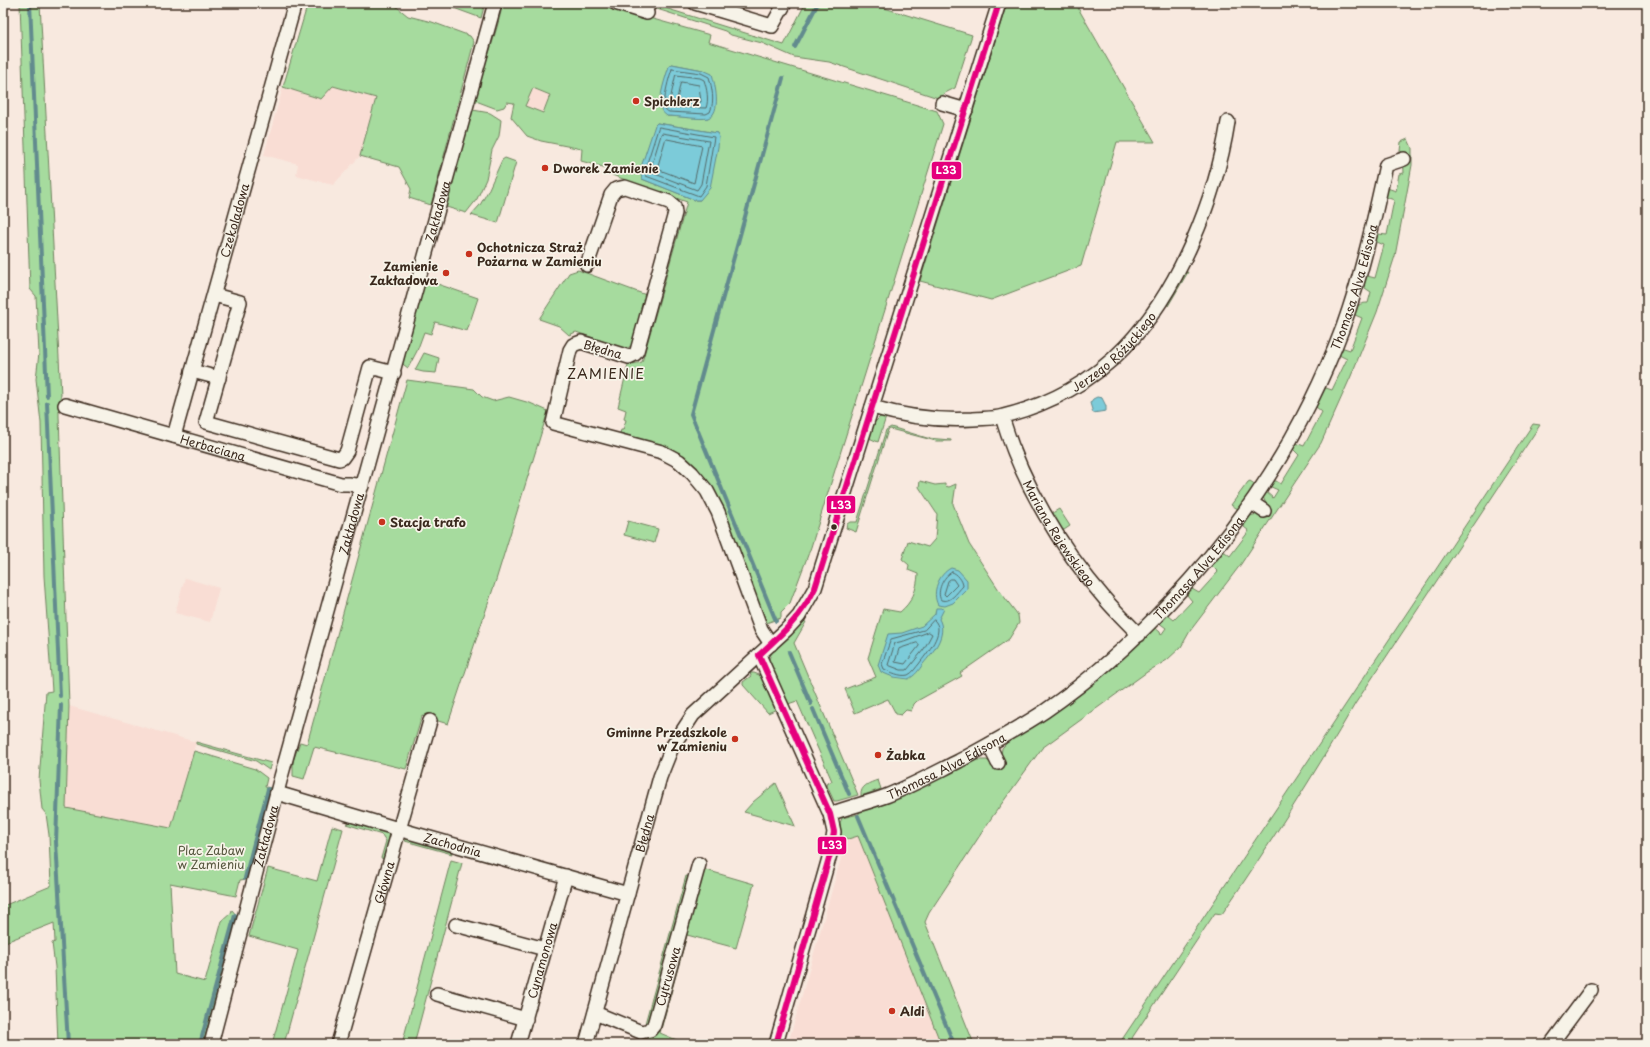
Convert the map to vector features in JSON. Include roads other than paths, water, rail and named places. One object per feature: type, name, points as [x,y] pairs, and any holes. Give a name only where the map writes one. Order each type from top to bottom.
[{"type":"street","name":"Czekoladowa","points":[[174,436],[295,3]]},
{"type":"street","name":"Zakładowa","points":[[210,1044],[277,793],[495,3]]},
{"type":"street","points":[[615,3],[649,6]]},
{"type":"street","points":[[695,3],[772,26],[784,3]]},
{"type":"street","name":"Błędna","points":[[586,1044],[660,777],[672,747],[693,715],[771,644],[799,616],[813,594],[999,3]]},
{"type":"street","points":[[942,103],[966,110]]},
{"type":"street","name":"Jerzego Różyckiego","points":[[872,407],[901,415],[940,419],[959,420],[1002,417],[1049,400],[1080,384],[1115,357],[1142,327],[1174,278],[1208,203],[1219,165],[1228,122]]},
{"type":"street","name":"Thomasa Alva Edisona","points":[[830,814],[886,796],[931,775],[989,745],[1045,711],[1064,698],[1114,658],[1139,635],[1197,574],[1228,536],[1252,503],[1284,452],[1316,391],[1350,306],[1363,263],[1386,165],[1404,159]]},
{"type":"street","name":"Błędna","points":[[587,265],[611,195],[616,188],[625,187],[669,202],[674,206],[676,212],[637,351],[635,354],[629,356],[580,342],[573,345],[570,350],[552,422],[662,452],[679,461],[692,473],[707,491],[718,512],[761,629],[771,644]]},
{"type":"street","points":[[214,295],[240,302],[206,422],[339,459],[342,458],[347,451],[370,367],[394,373]]},
{"type":"street","points":[[192,371],[219,378]]},
{"type":"street","name":"Herbaciana","points":[[65,405],[341,484],[362,486]]},
{"type":"street","name":"Mariana Rejewskiego","points":[[1002,417],[1017,460],[1049,521],[1090,581],[1139,635]]},
{"type":"street","points":[[1252,503],[1264,511]]},
{"type":"street","points":[[759,655],[830,814],[834,832],[831,851],[776,1044]]},
{"type":"street","name":"Główna","points":[[338,1044],[430,721]]},
{"type":"street","points":[[989,745],[998,763]]},
{"type":"street","name":"Zachodnia","points":[[277,793],[628,894]]},
{"type":"street","name":"Cytrusowa","points":[[595,1013],[641,1032],[650,1030],[654,1024],[699,864]]},
{"type":"street","name":"Cynamonowa","points":[[518,1044],[566,876]]},
{"type":"street","points":[[456,924],[545,949]]},
{"type":"street","points":[[1551,1044],[1591,990]]},
{"type":"street","points":[[437,994],[526,1018]]},
{"type":"water","points":[[672,64],[703,70],[712,74],[715,84],[716,105],[712,115],[708,118],[667,116],[662,112],[660,104],[661,93],[669,66]]},
{"type":"water","points":[[657,123],[717,133],[719,137],[718,147],[710,188],[700,200],[695,200],[642,179],[640,170],[655,125]]},
{"type":"water","points":[[1097,397],[1102,398],[1106,406],[1106,411],[1093,413],[1090,403]]},
{"type":"water","points":[[951,568],[958,570],[967,580],[967,589],[953,603],[945,606],[938,605],[935,595],[937,584],[943,574]]},
{"type":"water","points":[[936,608],[944,609],[939,619],[942,631],[941,637],[935,649],[917,673],[908,679],[893,677],[881,672],[878,665],[888,634],[902,633],[922,626],[935,614]]},
{"type":"waterway","points":[[30,3],[47,396]]},
{"type":"waterway","points":[[795,47],[818,3]]},
{"type":"waterway","points":[[776,621],[691,414],[783,78]]},
{"type":"waterway","points":[[47,403],[60,696]]},
{"type":"waterway","points":[[789,652],[811,704]]},
{"type":"waterway","points":[[61,705],[56,842],[68,1044]]},
{"type":"waterway","points":[[813,709],[849,794]]},
{"type":"waterway","points":[[245,878],[268,789]]},
{"type":"waterway","points":[[858,816],[954,1044]]},
{"type":"waterway","points":[[200,1044],[235,915]]},
{"type":"place","name":"Spichlerz","points":[[636,101]]},
{"type":"place","name":"Dworek Zamienie","points":[[545,168]]},
{"type":"place","name":"Ochotnicza Straż Pożarna w Zamieniu","points":[[469,254]]},
{"type":"place","name":"Zamienie Zakładowa","points":[[446,273]]},
{"type":"place","name":"Stacja trafo","points":[[382,522]]},
{"type":"place","name":"Gminne Przedszkole w Zamieniu","points":[[735,739]]},
{"type":"place","name":"Żabka","points":[[878,755]]},
{"type":"place","name":"Aldi","points":[[892,1011]]},
{"type":"district","name":"ZAMIENIE","points":[[606,373]]},
{"type":"park label","name":"Plac Zabaw w Zamieniu","points":[[211,857]]}]
